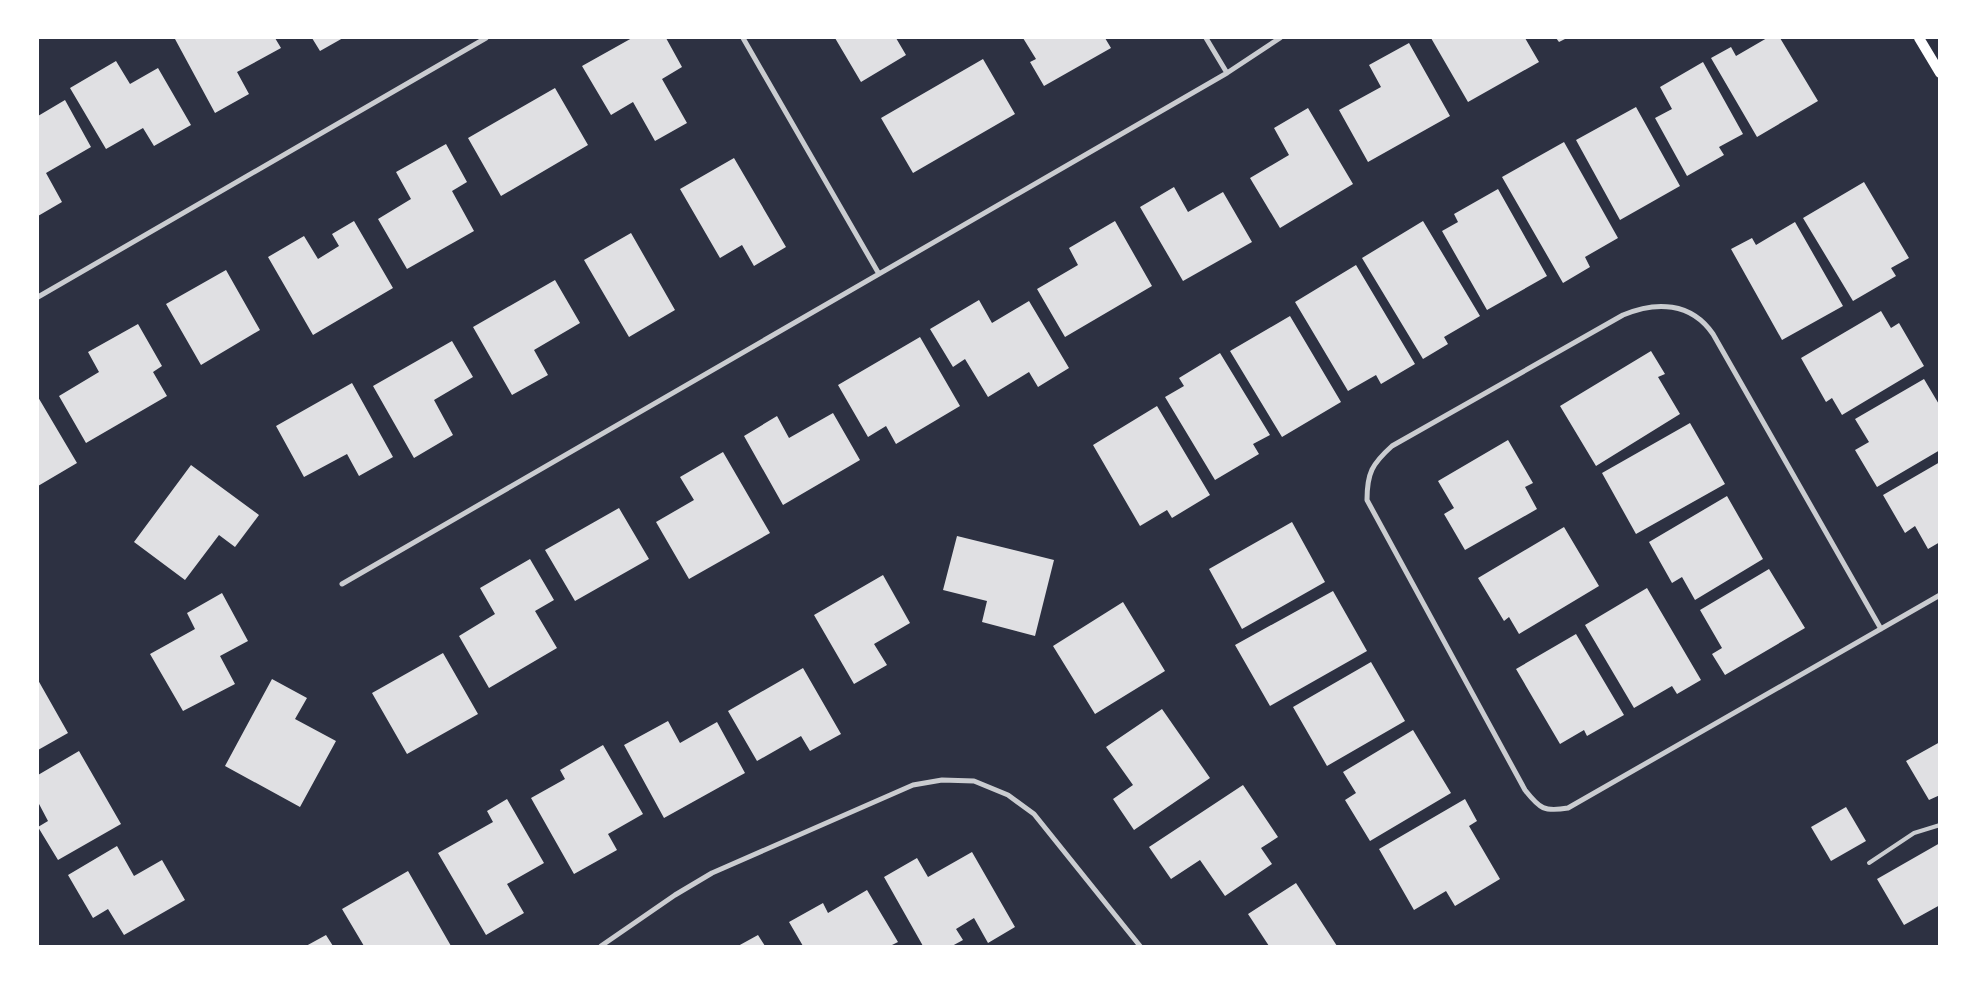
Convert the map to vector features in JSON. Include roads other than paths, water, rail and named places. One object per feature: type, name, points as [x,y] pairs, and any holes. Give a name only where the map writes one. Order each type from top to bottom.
[{"type":"main road","points":[[1919,38],[1940,73]]},
{"type":"street","points":[[38,297],[486,38]]},
{"type":"street","points":[[743,38],[879,274]]},
{"type":"street","points":[[1206,38],[1227,73]]},
{"type":"street","points":[[342,584],[1227,73],[1280,38]]},
{"type":"street","points":[[1881,628],[1713,334],[1691,314],[1670,306],[1649,306],[1624,315],[1392,446],[1376,460],[1367,480],[1367,500],[1524,790],[1536,804],[1549,811],[1568,808],[1940,595]]},
{"type":"street","points":[[601,946],[675,895],[712,873],[913,785],[942,780],[974,781],[1008,795],[1034,814],[1140,946]]},
{"type":"lane","points":[[1869,863],[1914,833],[1940,825]]}]
